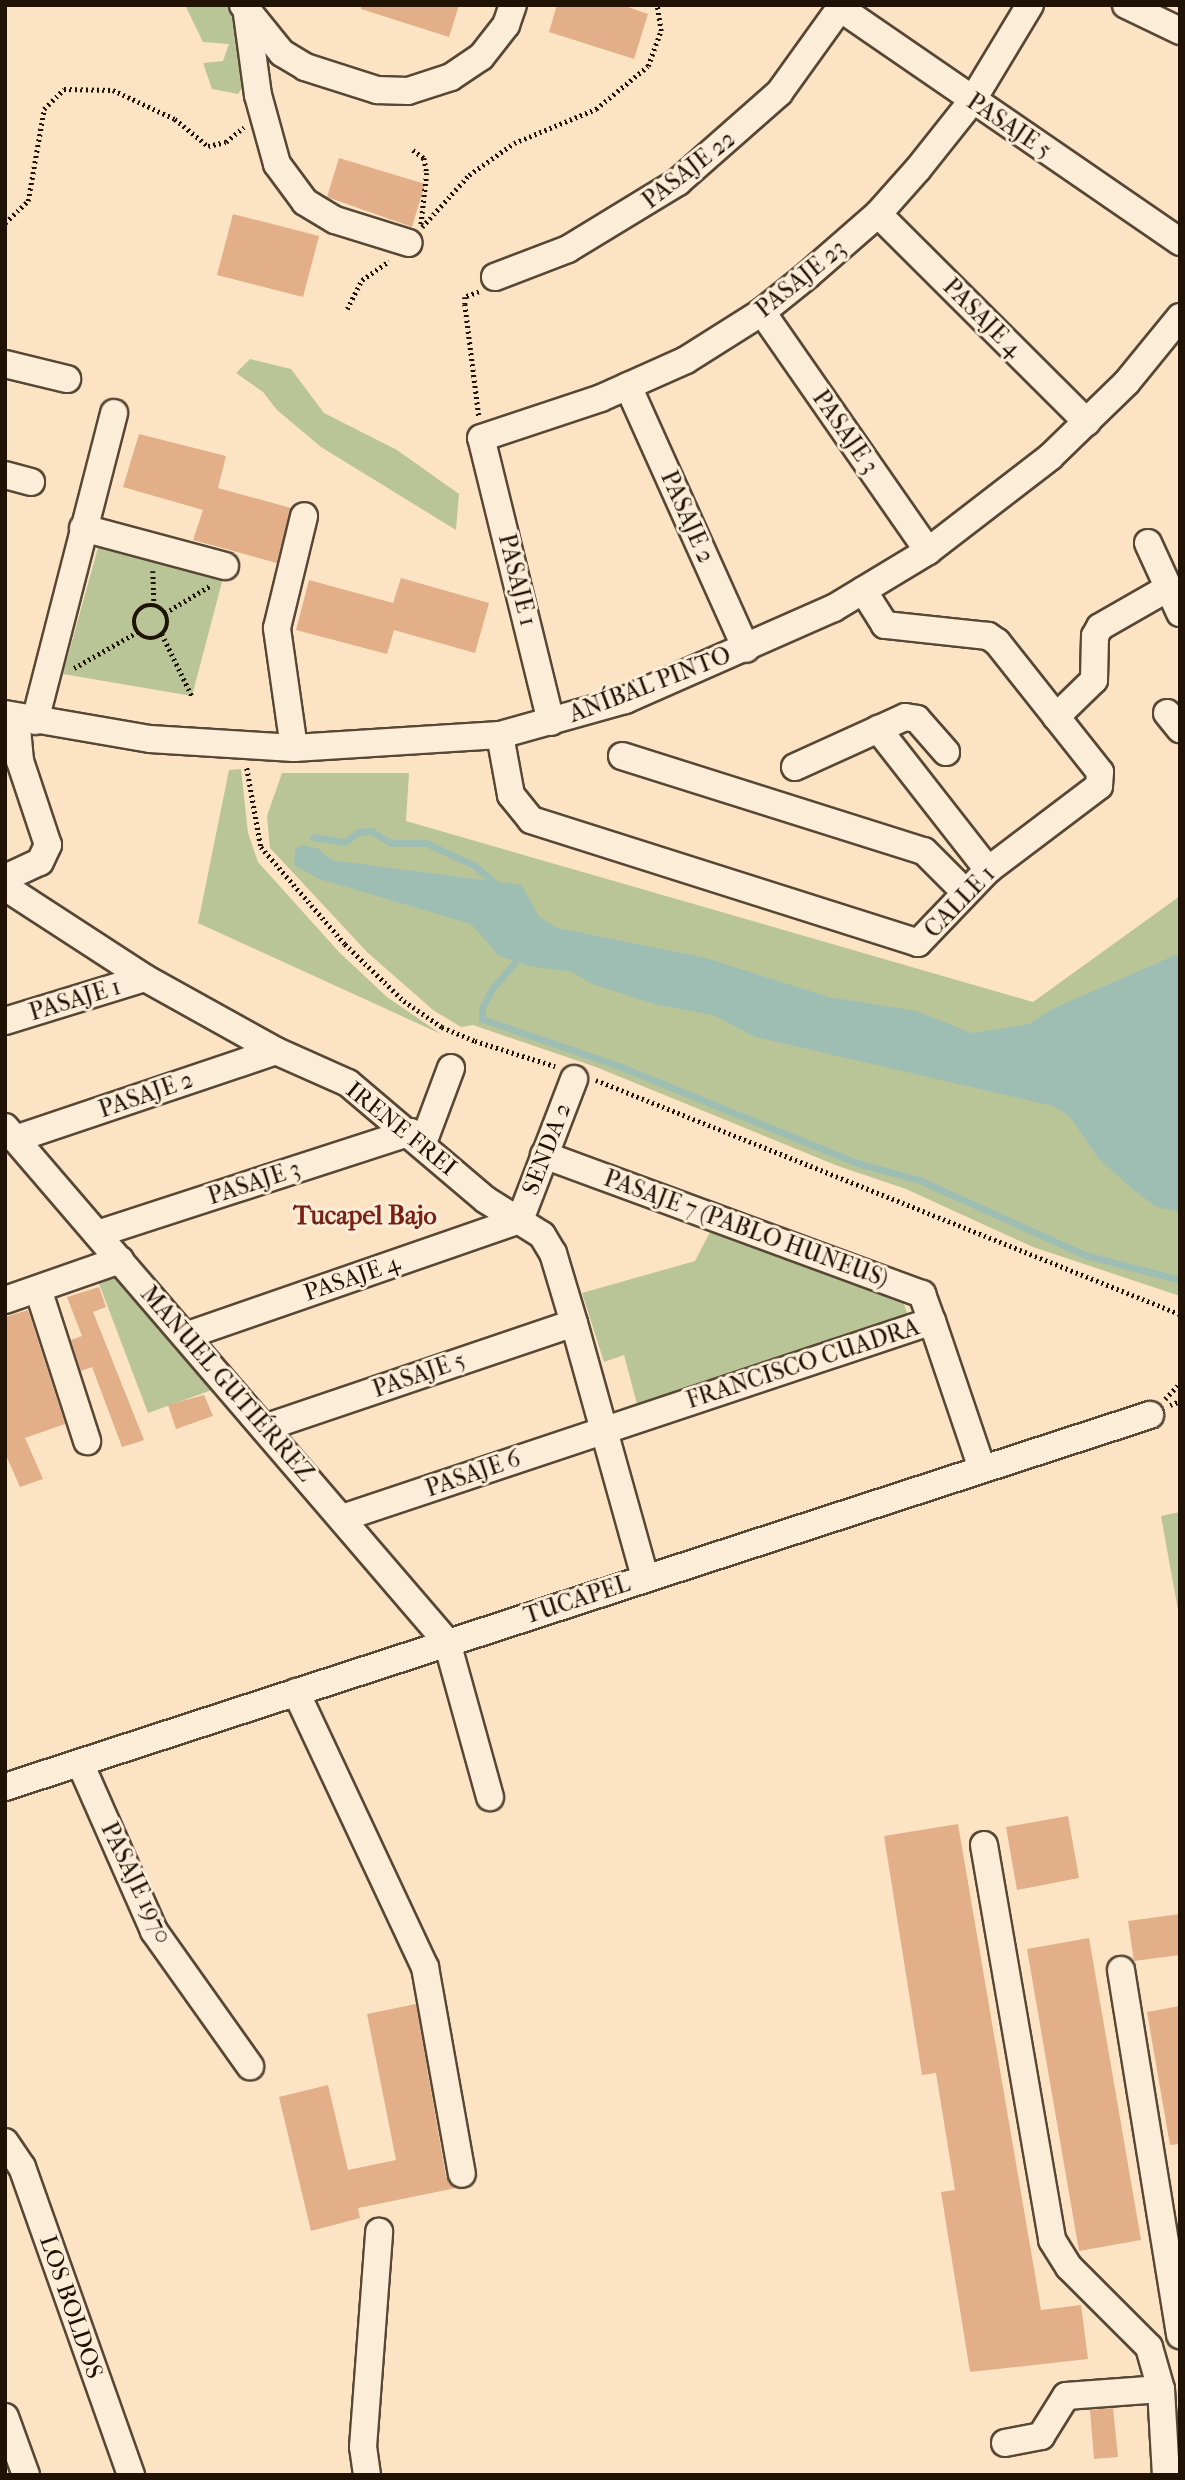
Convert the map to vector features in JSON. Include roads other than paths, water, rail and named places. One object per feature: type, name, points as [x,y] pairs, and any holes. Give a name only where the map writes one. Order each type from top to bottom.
[{"type":"street","points":[[245,9],[282,53],[305,67],[377,90],[408,91],[451,77],[481,57],[506,25],[513,5]]},
{"type":"street","name":"PASAJE 23","points":[[481,438],[628,386],[685,360],[762,312],[878,214],[972,101],[1030,5]]},
{"type":"street","points":[[1126,5],[1180,31]]},
{"type":"street","name":"PASAJE 5","points":[[840,8],[875,18],[972,101],[1180,242]]},
{"type":"street","name":"PASAJE 22","points":[[495,277],[578,243],[678,182],[779,93],[840,8]]},
{"type":"street","points":[[245,9],[265,128],[277,164],[305,202],[335,220],[414,237]]},
{"type":"street","name":"PASAJE 4","points":[[878,214],[1087,422]]},
{"type":"street","name":"PASAJE 3","points":[[762,312],[928,551]]},
{"type":"street","name":"ANÍBAL PINTO","points":[[19,717],[241,748],[294,748],[500,735],[625,700],[746,649],[863,590],[928,551],[1012,490],[1087,422],[1180,317]]},
{"type":"street","points":[[5,364],[67,379]]},
{"type":"street","name":"PASAJE 2","points":[[628,386],[746,649]]},
{"type":"street","points":[[5,878],[40,862],[48,845],[20,761],[19,717],[83,528],[114,413]]},
{"type":"street","name":"PASAJE 1","points":[[481,438],[551,722]]},
{"type":"street","points":[[5,475],[31,482]]},
{"type":"street","points":[[294,748],[277,628],[304,516]]},
{"type":"street","points":[[83,528],[224,572]]},
{"type":"street","points":[[1149,544],[1180,613]]},
{"type":"street","points":[[1056,717],[1094,680],[1095,636],[1100,626],[1168,588]]},
{"type":"street","name":"CALLE 1","points":[[500,735],[511,795],[531,820],[913,942],[926,938],[965,892],[988,870],[1099,786],[1100,772],[988,636],[885,625],[863,590]]},
{"type":"street","points":[[795,766],[905,717],[917,719],[946,752]]},
{"type":"street","points":[[878,729],[988,870]]},
{"type":"street","points":[[622,756],[924,851],[965,892]]},
{"type":"street","name":"IRENE FREI","points":[[5,887],[145,978],[276,1051],[348,1083],[417,1137],[486,1200],[520,1220],[547,1242],[574,1323],[645,1578]]},
{"type":"street","name":"PASAJE 1","points":[[5,1021],[145,978]]},
{"type":"street","name":"PASAJE 2","points":[[10,1133],[276,1051]]},
{"type":"street","points":[[417,1137],[451,1068]]},
{"type":"street","name":"SENDA 2","points":[[520,1220],[576,1075]]},
{"type":"street","name":"MANUEL GUTIÉRREZ","points":[[10,1133],[447,1642]]},
{"type":"street","name":"PASAJE 3","points":[[97,1234],[417,1137]]},
{"type":"street","name":"PASAJE 7 (PABLO HUNEUS)","points":[[544,1155],[922,1294],[932,1321]]},
{"type":"street","name":"PASAJE 4","points":[[185,1336],[520,1220]]},
{"type":"street","points":[[5,1300],[120,1260]]},
{"type":"street","points":[[37,1289],[87,1441]]},
{"type":"street","name":"FRANCISCO CUADRA","points":[[604,1430],[932,1321],[982,1469]]},
{"type":"street","name":"PASAJE 5","points":[[264,1428],[574,1323]]},
{"type":"street","name":"TUCAPEL","points":[[5,1787],[1150,1415]]},
{"type":"street","name":"PASAJE 6","points":[[342,1518],[604,1430]]},
{"type":"street","points":[[447,1642],[490,1797]]},
{"type":"street","points":[[296,1692],[425,1968],[462,2174]]},
{"type":"street","name":"PASAJE 1970","points":[[80,1763],[154,1931],[250,2066]]},
{"type":"street","points":[[984,1845],[1052,2240],[1069,2267],[1149,2347],[1161,2389],[1166,2475]]},
{"type":"street","points":[[1121,1970],[1180,2335]]},
{"type":"street","name":"LOS BOLDOS","points":[[5,2143],[22,2167],[129,2474]]},
{"type":"street","points":[[367,2475],[363,2447],[379,2232]]},
{"type":"street","points":[[1005,2443],[1041,2436],[1066,2396],[1161,2389]]},
{"type":"street","points":[[5,2417],[26,2475]]},
{"type":"water","points":[[303,845],[319,849],[331,860],[522,885],[539,917],[558,928],[706,958],[829,997],[916,1011],[972,1033],[1029,1024],[1052,1009],[1180,953],[1180,1212],[1156,1207],[1130,1187],[1098,1158],[1070,1117],[1053,1106],[755,1037],[713,1015],[658,1005],[592,984],[572,972],[528,966],[499,956],[471,924],[319,879],[294,865],[295,849]]},
{"type":"waterway","points":[[313,837],[345,842],[358,832],[371,831],[391,843],[426,843],[475,866],[504,891]]},
{"type":"waterway","points":[[520,956],[492,989],[482,1008],[482,1019],[619,1066],[857,1163],[919,1180],[1085,1255],[1180,1280]]},
{"type":"district","name":"Tucapel Bajo","points":[[365,1216]]}]
